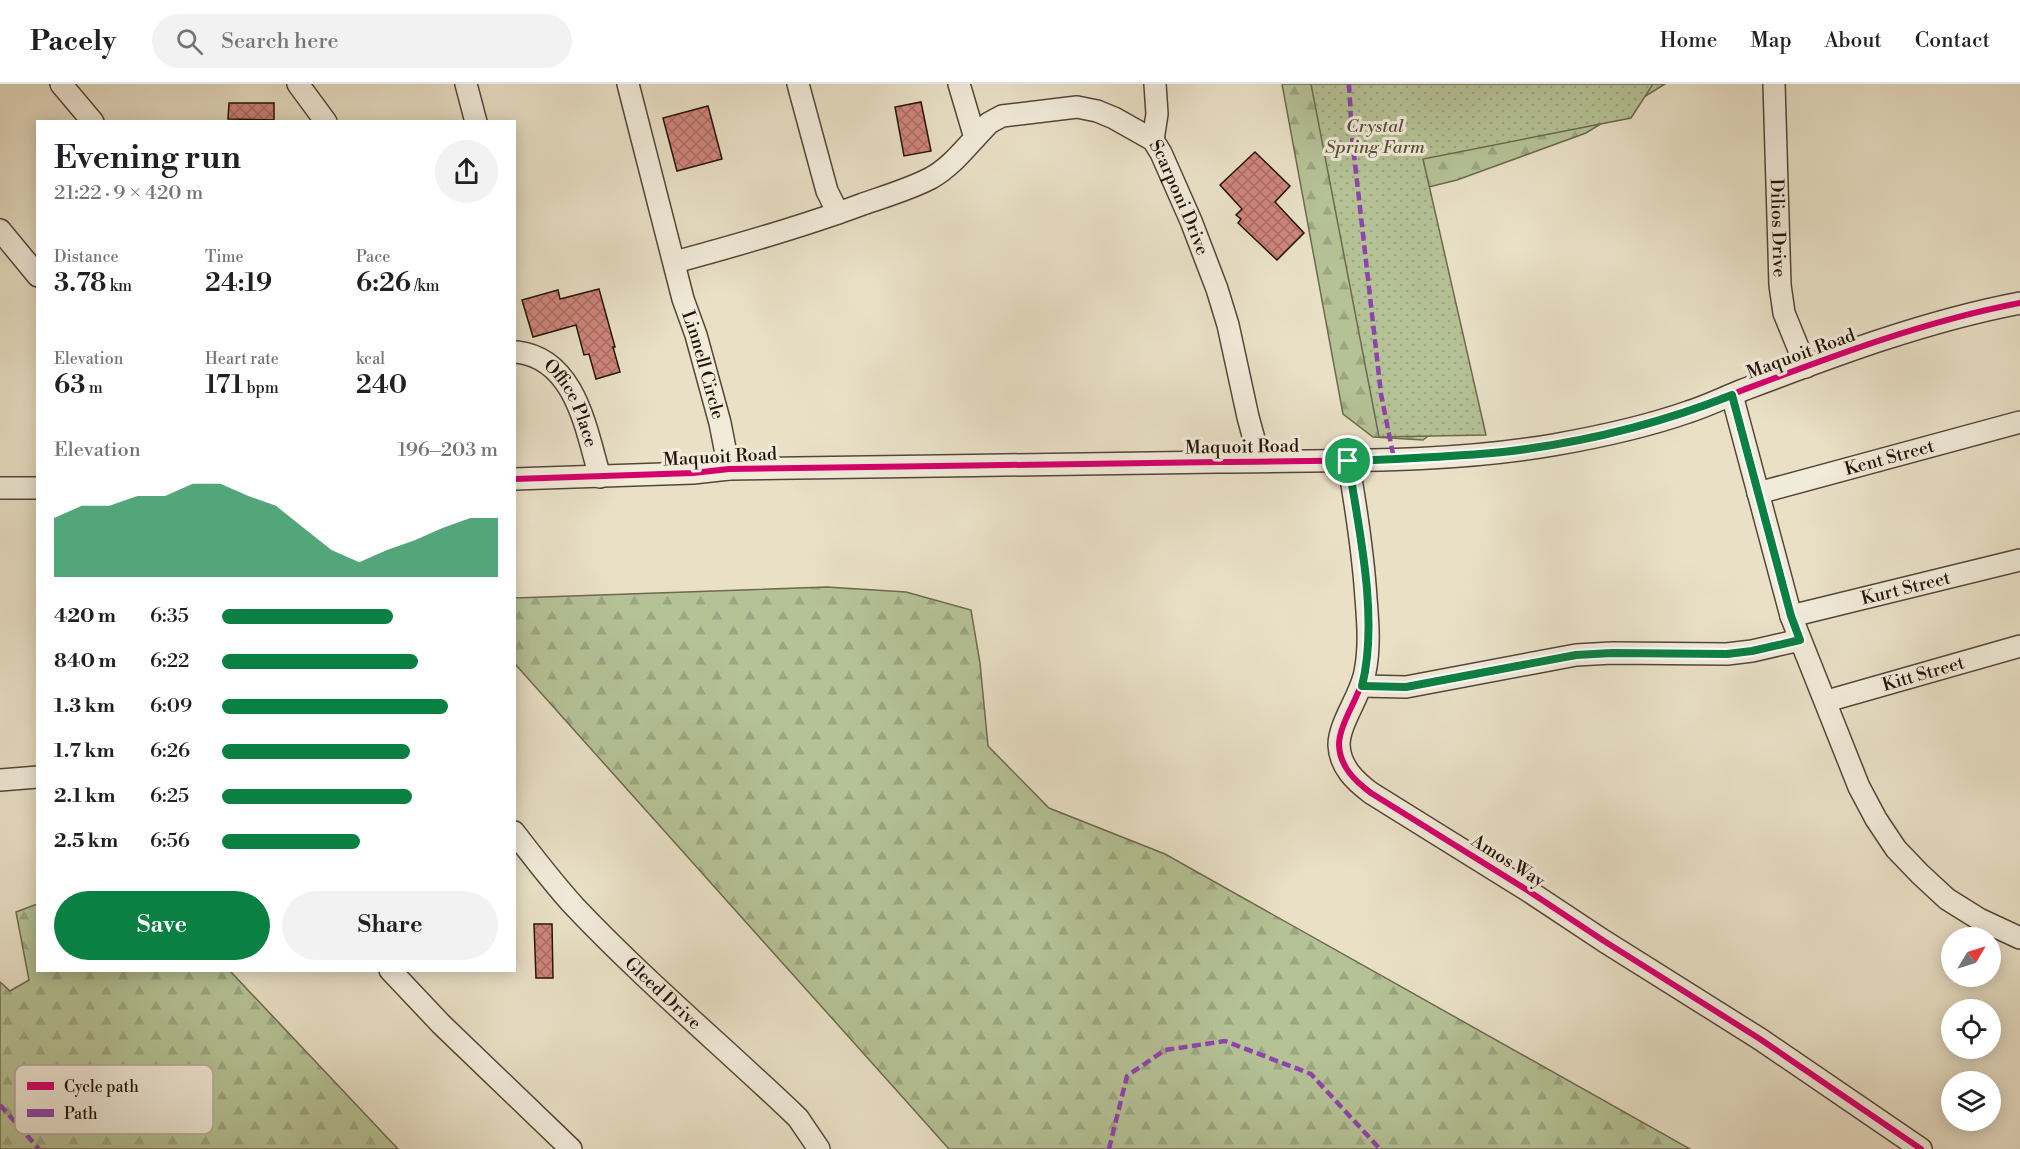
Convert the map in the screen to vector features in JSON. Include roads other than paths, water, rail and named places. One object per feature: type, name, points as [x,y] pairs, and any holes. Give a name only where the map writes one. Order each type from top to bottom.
[{"type":"street","points":[[62,84],[91,120]]},
{"type":"street","points":[[298,84],[325,120]]},
{"type":"street","points":[[466,84],[475,120]]},
{"type":"street","name":"Linnell Circle","points":[[628,84],[683,299],[696,335],[720,423],[729,469]]},
{"type":"street","points":[[798,84],[826,191],[838,213]]},
{"type":"street","points":[[675,262],[729,248],[838,213],[933,177],[953,162],[975,138],[959,84]]},
{"type":"street","points":[[1153,140],[1157,114],[1155,84]]},
{"type":"street","name":"Dilios Drive","points":[[1774,84],[1780,285],[1784,313],[1806,367]]},
{"type":"street","name":"Scarponi Drive","points":[[975,138],[989,123],[1002,116],[1077,107],[1097,111],[1114,118],[1153,140],[1191,220],[1217,289],[1228,325],[1260,461]]},
{"type":"street","points":[[0,230],[36,274]]},
{"type":"street","name":"Maquoit Road","points":[[516,479],[693,473],[729,469],[1348,461],[1461,456],[1551,445],[1641,426],[1687,413],[1806,367],[1936,322],[2020,303]]},
{"type":"street","name":"Office Place","points":[[516,352],[528,353],[546,362],[570,387],[590,438],[600,477]]},
{"type":"street","points":[[1732,395],[1791,616],[1859,787],[1876,819],[1896,849],[1920,874],[1947,899],[1979,919],[2020,938]]},
{"type":"street","name":"Kent Street","points":[[1758,493],[2020,422]]},
{"type":"street","name":"Amos Way","points":[[1348,461],[1364,560],[1369,638],[1362,686],[1345,722],[1339,744],[1343,765],[1356,781],[1371,793],[1527,890],[1604,942],[1760,1039],[1921,1149]]},
{"type":"street","points":[[0,488],[36,488]]},
{"type":"street","name":"Kurt Street","points":[[1791,616],[2020,560]]},
{"type":"street","points":[[1362,686],[1406,687],[1576,655],[1727,654],[1800,640]]},
{"type":"street","name":"Kitt Street","points":[[1827,702],[2020,646]]},
{"type":"street","points":[[0,780],[36,777]]},
{"type":"street","name":"Gleed Drive","points":[[516,835],[576,907],[626,958],[798,1118],[819,1149]]},
{"type":"street","points":[[392,972],[441,1024],[571,1149]]},
{"type":"park label","name":"Crystal Spring Farm","points":[[1375,136]]}]
